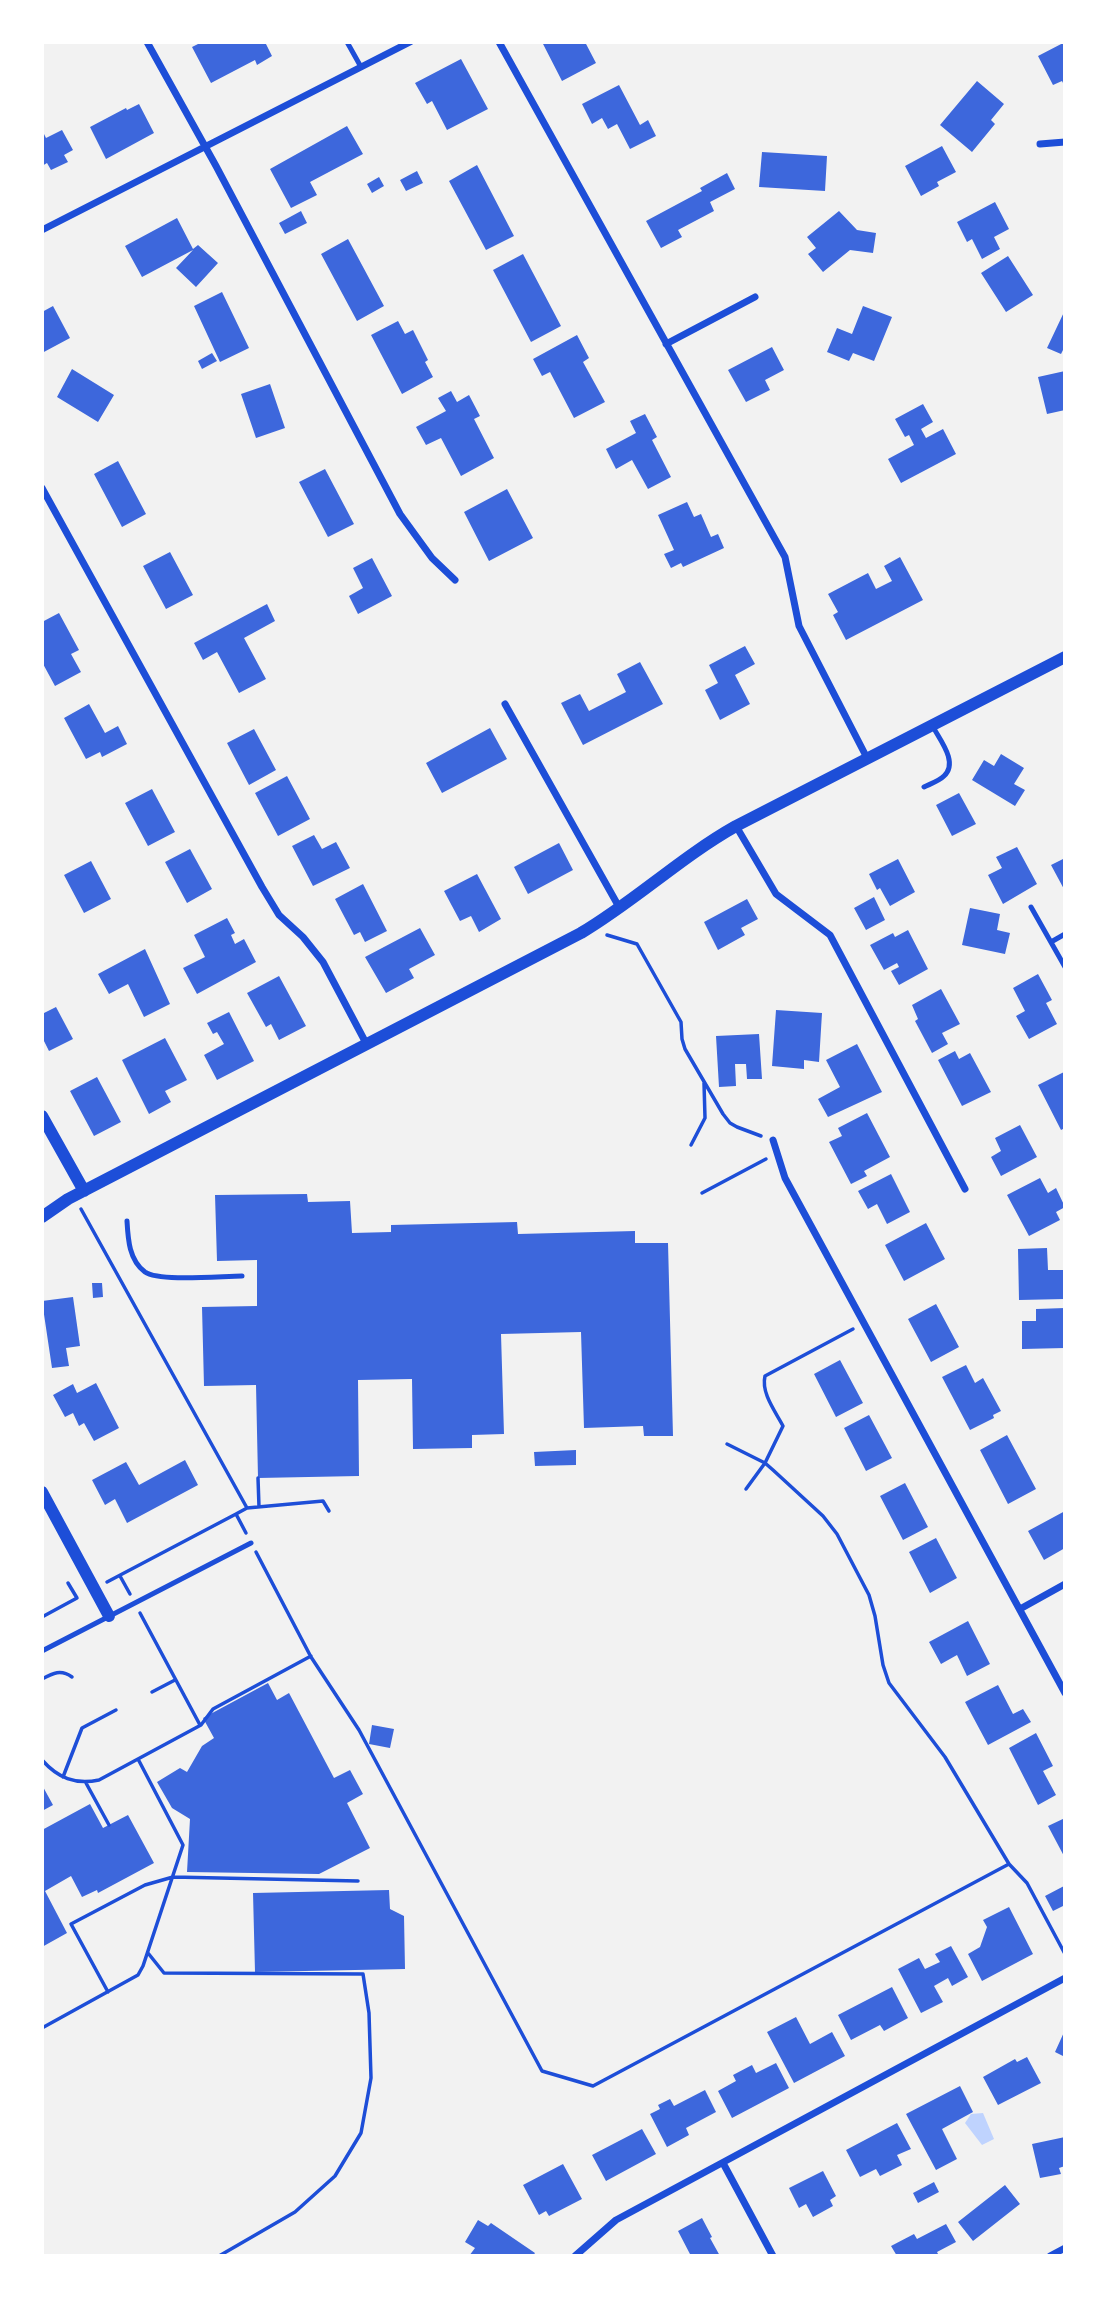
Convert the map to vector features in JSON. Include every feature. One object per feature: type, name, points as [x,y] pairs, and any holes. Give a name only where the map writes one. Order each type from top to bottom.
[{"type":"street","points":[[146,42],[400,514],[432,558],[455,580]]},
{"type":"street","points":[[42,230],[410,42]]},
{"type":"street","points":[[499,42],[785,557],[799,626],[867,758]]},
{"type":"street","points":[[1040,144],[1065,142]]},
{"type":"street","points":[[666,344],[755,297]]},
{"type":"street","points":[[42,488],[262,887],[279,915],[303,937],[323,962],[367,1045]]},
{"type":"street","points":[[42,1217],[79,1193],[569,939],[736,826],[1065,657]]},
{"type":"street","points":[[505,704],[619,907]]},
{"type":"street","points":[[736,826],[776,894],[830,935],[965,1189]]},
{"type":"street","points":[[42,1116],[79,1193]]},
{"type":"street","points":[[773,1140],[785,1178],[1065,1693]]},
{"type":"street","points":[[42,1492],[109,1616]]},
{"type":"street","points":[[1020,1609],[1065,1584]]},
{"type":"street","points":[[575,2256],[616,2220],[1065,1978]]},
{"type":"street","points":[[723,2163],[773,2256]]},
{"type":"street","points":[[1050,2256],[1065,2248]]},
{"type":"lane","points":[[347,42],[361,67]]},
{"type":"lane","points":[[924,788],[944,776],[950,767],[949,758],[932,725]]},
{"type":"lane","points":[[1031,907],[1065,967]]},
{"type":"lane","points":[[1051,942],[1065,934]]},
{"type":"lane","points":[[127,1222],[128,1241],[134,1259],[144,1271],[158,1277],[243,1276]]},
{"type":"lane","points":[[42,1651],[251,1544]]},
{"type":"path","points":[[610,937],[637,944],[681,1022],[685,1049],[730,1123],[773,1140]]},
{"type":"path","points":[[691,1145],[705,1118],[704,1081]]},
{"type":"path","points":[[702,1193],[777,1154]]},
{"type":"path","points":[[79,1193],[247,1508]]},
{"type":"path","points":[[746,1489],[765,1463],[783,1426],[763,1385],[765,1376],[864,1323]]},
{"type":"path","points":[[727,1444],[765,1463],[824,1516],[838,1534],[869,1595],[876,1616],[883,1665],[889,1683],[945,1757],[1009,1864],[1027,1883],[1065,1954]]},
{"type":"path","points":[[258,1478],[259,1507]]},
{"type":"path","points":[[94,1589],[247,1508],[323,1501],[329,1511]]},
{"type":"path","points":[[236,1514],[311,1656],[359,1730],[541,2071],[593,2086],[1009,1864]]},
{"type":"path","points":[[120,1575],[200,1725]]},
{"type":"path","points":[[42,1617],[77,1598],[68,1583]]},
{"type":"path","points":[[42,1760],[71,1781],[86,1783],[99,1780],[200,1725],[214,1709],[311,1656]]},
{"type":"path","points":[[42,1679],[55,1672],[63,1672],[72,1677]]},
{"type":"path","points":[[152,1692],[175,1680]]},
{"type":"path","points":[[63,1777],[82,1728],[116,1710]]},
{"type":"path","points":[[42,2028],[138,1975],[148,1952],[183,1845],[138,1759]]},
{"type":"path","points":[[86,1783],[109,1825]]},
{"type":"path","points":[[108,1992],[71,1924],[145,1885],[173,1877],[358,1881]]},
{"type":"path","points":[[148,1952],[164,1973],[363,1974],[369,2013],[372,2078],[361,2133],[335,2176],[295,2212],[219,2256]]},
{"type":"water","points":[[983,2113],[994,2139],[982,2145],[965,2123],[971,2114]]},
{"type":"building","points":[[202,42],[265,42],[272,56],[257,65],[255,60],[211,83],[192,47]]},
{"type":"building","points":[[542,42],[585,42],[596,63],[562,81]]},
{"type":"building","points":[[1065,42],[1065,87],[1062,81],[1053,85],[1038,56]]},
{"type":"building","points":[[461,59],[488,109],[447,130],[432,101],[427,104],[415,83]]},
{"type":"building","points":[[977,81],[1004,104],[991,120],[995,124],[972,152],[940,125]]},
{"type":"building","points":[[619,85],[640,125],[648,120],[656,136],[630,149],[617,124],[608,129],[602,118],[592,124],[582,104]]},
{"type":"building","points":[[139,104],[154,133],[106,159],[90,127]]},
{"type":"building","points":[[347,126],[363,154],[310,182],[317,195],[291,208],[270,169]]},
{"type":"building","points":[[42,130],[46,138],[62,130],[73,150],[64,155],[68,162],[51,170],[47,163],[42,166]]},
{"type":"building","points":[[942,146],[956,172],[937,182],[939,186],[921,196],[905,166]]},
{"type":"building","points":[[762,152],[827,156],[825,191],[759,187]]},
{"type":"building","points":[[477,165],[514,236],[486,250],[449,181]]},
{"type":"building","points":[[417,171],[423,183],[406,191],[400,180]]},
{"type":"building","points":[[727,173],[735,189],[710,202],[714,211],[678,230],[682,237],[661,248],[646,221],[702,191],[700,188]]},
{"type":"building","points":[[379,177],[384,186],[372,193],[367,184]]},
{"type":"building","points":[[995,202],[1009,229],[994,237],[1000,249],[982,259],[972,239],[967,242],[957,222]]},
{"type":"building","points":[[301,211],[307,223],[285,234],[279,223]]},
{"type":"building","points":[[839,211],[857,230],[876,233],[873,253],[850,250],[823,272],[808,254],[816,248],[807,237]]},
{"type":"building","points":[[177,218],[193,249],[198,245],[218,263],[196,287],[176,268],[193,250],[142,277],[125,246]]},
{"type":"building","points":[[348,239],[384,306],[357,321],[321,254]]},
{"type":"building","points":[[523,254],[561,326],[531,342],[493,270]]},
{"type":"building","points":[[1008,256],[1033,295],[1006,312],[981,273]]},
{"type":"building","points":[[222,292],[249,348],[220,362],[194,306]]},
{"type":"building","points":[[53,306],[70,338],[42,353],[42,312]]},
{"type":"building","points":[[863,306],[892,317],[874,361],[853,353],[849,361],[827,352],[837,328],[852,334]]},
{"type":"building","points":[[1065,310],[1065,351],[1061,354],[1047,348]]},
{"type":"building","points":[[398,321],[405,334],[413,330],[433,377],[402,394],[371,335]]},
{"type":"building","points":[[577,335],[589,358],[583,362],[605,402],[574,418],[550,372],[542,376],[533,359]]},
{"type":"building","points":[[772,347],[784,370],[765,380],[770,390],[746,402],[728,370]]},
{"type":"building","points":[[212,353],[217,361],[202,369],[198,361]]},
{"type":"building","points":[[72,369],[114,395],[98,422],[57,397]]},
{"type":"building","points":[[1065,371],[1065,410],[1047,414],[1038,377]]},
{"type":"building","points":[[270,384],[285,428],[256,438],[241,394]]},
{"type":"building","points":[[451,391],[457,402],[469,395],[480,416],[474,419],[494,458],[461,476],[441,438],[426,445],[416,427],[446,411],[438,398]]},
{"type":"building","points":[[923,404],[933,422],[921,429],[926,438],[943,429],[956,454],[901,483],[888,459],[914,445],[909,435],[905,437],[895,419]]},
{"type":"building","points":[[645,414],[657,437],[652,440],[671,477],[648,489],[632,460],[616,469],[606,449],[636,433],[630,421]]},
{"type":"building","points":[[118,461],[146,514],[122,527],[94,474]]},
{"type":"building","points":[[325,469],[354,524],[328,537],[299,482]]},
{"type":"building","points":[[507,489],[533,538],[489,561],[464,512]]},
{"type":"building","points":[[687,502],[694,517],[701,514],[711,537],[718,534],[724,548],[683,567],[681,563],[671,568],[664,554],[674,550],[658,515]]},
{"type":"building","points":[[170,552],[193,595],[166,609],[143,566]]},
{"type":"building","points":[[900,557],[923,600],[846,640],[833,615],[838,612],[828,594],[868,573],[876,589],[892,581],[884,566]]},
{"type":"building","points":[[372,558],[392,596],[358,614],[349,596],[363,588],[353,568]]},
{"type":"building","points":[[267,604],[275,621],[244,638],[266,679],[239,693],[217,652],[203,660],[194,643]]},
{"type":"building","points":[[59,613],[79,650],[71,654],[81,672],[55,686],[42,662],[42,622]]},
{"type":"building","points":[[745,646],[755,664],[735,675],[750,704],[720,720],[705,690],[718,683],[709,665]]},
{"type":"building","points":[[640,662],[663,704],[583,745],[561,703],[580,694],[589,711],[626,692],[617,674]]},
{"type":"building","points":[[89,704],[105,733],[118,726],[127,744],[102,757],[100,752],[86,759],[64,718]]},
{"type":"building","points":[[490,728],[507,759],[442,793],[426,763]]},
{"type":"building","points":[[254,729],[276,770],[249,785],[227,743]]},
{"type":"building","points":[[1001,754],[1024,768],[1014,784],[1025,790],[1015,806],[972,780],[984,760],[994,766]]},
{"type":"building","points":[[287,776],[310,819],[278,836],[255,793]]},
{"type":"building","points":[[152,789],[175,832],[148,846],[125,803]]},
{"type":"building","points":[[959,793],[976,824],[952,836],[936,805]]},
{"type":"building","points":[[314,835],[322,849],[336,842],[350,868],[313,886],[292,846]]},
{"type":"building","points":[[559,843],[573,870],[528,894],[514,867]]},
{"type":"building","points":[[1017,847],[1037,884],[1003,904],[988,875],[1002,868],[996,857]]},
{"type":"building","points":[[190,849],[212,889],[187,903],[165,862]]},
{"type":"building","points":[[1065,858],[1065,891],[1051,865]]},
{"type":"building","points":[[898,859],[915,892],[890,906],[869,874]]},
{"type":"building","points":[[91,861],[111,899],[84,913],[64,875]]},
{"type":"building","points":[[477,874],[501,919],[479,932],[471,916],[460,921],[444,891]]},
{"type":"building","points":[[363,884],[387,931],[365,942],[360,932],[354,935],[335,899]]},
{"type":"building","points":[[874,897],[885,920],[866,930],[854,908]]},
{"type":"building","points":[[747,899],[758,919],[741,928],[745,935],[718,950],[704,922]]},
{"type":"building","points":[[970,908],[1000,914],[997,930],[1010,933],[1005,954],[962,945]]},
{"type":"building","points":[[227,918],[235,933],[231,935],[235,944],[244,939],[256,962],[197,994],[183,968],[205,957],[194,935]]},
{"type":"building","points":[[420,928],[435,955],[409,969],[414,978],[386,993],[365,957]]},
{"type":"building","points":[[908,930],[928,969],[899,985],[891,971],[899,967],[897,963],[884,970],[870,945],[893,933],[895,937]]},
{"type":"building","points":[[145,949],[170,1004],[144,1017],[128,984],[109,994],[98,974]]},
{"type":"building","points":[[1038,974],[1052,1000],[1046,1003],[1057,1024],[1029,1039],[1016,1016],[1025,1011],[1013,988]]},
{"type":"building","points":[[279,976],[306,1026],[279,1040],[271,1024],[266,1027],[247,993]]},
{"type":"building","points":[[941,989],[960,1024],[942,1033],[948,1044],[932,1053],[915,1021],[918,1019],[912,1005]]},
{"type":"building","points":[[56,1007],[73,1039],[49,1051],[42,1037],[42,1014]]},
{"type":"building","points":[[776,1010],[822,1013],[819,1062],[804,1060],[804,1069],[772,1066]]},
{"type":"building","points":[[229,1012],[254,1061],[217,1080],[204,1055],[224,1044],[217,1032],[213,1034],[207,1023]]},
{"type":"building","points":[[759,1034],[762,1079],[747,1079],[746,1064],[735,1064],[736,1086],[719,1087],[716,1036]]},
{"type":"building","points":[[165,1038],[187,1080],[165,1091],[171,1102],[149,1114],[122,1060]]},
{"type":"building","points":[[857,1044],[882,1092],[828,1117],[818,1099],[840,1087],[826,1060]]},
{"type":"building","points":[[955,1051],[959,1059],[970,1053],[991,1092],[962,1106],[938,1060]]},
{"type":"building","points":[[1064,1072],[1065,1128],[1061,1130],[1038,1085]]},
{"type":"building","points":[[97,1077],[121,1122],[94,1136],[70,1091]]},
{"type":"building","points":[[867,1113],[890,1157],[864,1171],[867,1176],[851,1184],[829,1142],[842,1136],[838,1128]]},
{"type":"building","points":[[1020,1125],[1037,1157],[1001,1176],[991,1157],[1001,1151],[995,1138]]},
{"type":"building","points":[[891,1174],[910,1212],[887,1224],[877,1204],[868,1209],[858,1191]]},
{"type":"building","points":[[1040,1178],[1048,1193],[1056,1188],[1065,1207],[1056,1212],[1060,1220],[1029,1236],[1007,1195]]},
{"type":"building","points":[[307,1194],[308,1202],[350,1201],[352,1233],[391,1232],[391,1225],[517,1222],[518,1234],[635,1231],[635,1243],[668,1243],[673,1436],[644,1436],[643,1426],[584,1428],[581,1332],[501,1334],[504,1434],[472,1435],[472,1448],[413,1449],[412,1379],[358,1380],[359,1476],[258,1478],[256,1385],[204,1386],[202,1307],[257,1306],[257,1260],[217,1261],[215,1195]]},
{"type":"building","points":[[926,1223],[945,1259],[904,1281],[885,1245]]},
{"type":"building","points":[[1047,1248],[1048,1270],[1065,1270],[1065,1299],[1019,1300],[1018,1249]]},
{"type":"building","points":[[92,1283],[102,1283],[103,1297],[93,1298]]},
{"type":"building","points":[[73,1297],[80,1346],[66,1348],[69,1366],[52,1368],[42,1301]]},
{"type":"building","points":[[936,1304],[959,1347],[931,1362],[908,1319]]},
{"type":"building","points":[[1065,1308],[1065,1348],[1022,1349],[1022,1321],[1036,1321],[1036,1309]]},
{"type":"building","points":[[840,1360],[863,1403],[836,1417],[814,1374]]},
{"type":"building","points":[[966,1365],[975,1383],[983,1378],[1001,1411],[993,1415],[994,1418],[970,1430],[942,1377]]},
{"type":"building","points":[[96,1383],[119,1428],[94,1441],[84,1423],[79,1426],[73,1413],[65,1417],[53,1395],[73,1384],[77,1393]]},
{"type":"building","points":[[869,1415],[892,1458],[866,1471],[844,1428]]},
{"type":"building","points":[[1007,1435],[1036,1489],[1008,1504],[980,1450]]},
{"type":"building","points":[[576,1450],[576,1465],[535,1466],[534,1452]]},
{"type":"building","points":[[185,1460],[198,1485],[127,1523],[115,1499],[105,1505],[92,1480],[126,1462],[139,1485]]},
{"type":"building","points":[[905,1483],[928,1527],[903,1540],[880,1496]]},
{"type":"building","points":[[1065,1511],[1065,1548],[1044,1560],[1028,1531]]},
{"type":"building","points":[[936,1538],[957,1578],[930,1593],[909,1552]]},
{"type":"building","points":[[968,1621],[990,1664],[967,1676],[957,1655],[941,1664],[929,1642]]},
{"type":"building","points":[[268,1683],[277,1700],[289,1693],[334,1778],[350,1770],[363,1794],[347,1803],[370,1848],[319,1874],[187,1872],[190,1819],[172,1808],[157,1782],[180,1768],[187,1772],[202,1746],[214,1738],[203,1718]]},
{"type":"building","points":[[998,1685],[1013,1714],[1023,1709],[1031,1722],[988,1745],[965,1702]]},
{"type":"building","points":[[372,1725],[394,1729],[390,1748],[369,1744]]},
{"type":"building","points":[[1036,1733],[1053,1766],[1043,1771],[1056,1795],[1038,1805],[1009,1748]]},
{"type":"building","points":[[42,1785],[53,1805],[42,1811]]},
{"type":"building","points":[[90,1804],[103,1828],[128,1815],[154,1863],[98,1893],[97,1890],[82,1897],[71,1876],[45,1891],[67,1933],[42,1947],[42,1830]]},
{"type":"building","points":[[1065,1818],[1065,1858],[1048,1826]]},
{"type":"building","points":[[1064,1886],[1065,1905],[1053,1911],[1045,1896]]},
{"type":"building","points":[[389,1890],[390,1909],[404,1916],[405,1969],[255,1972],[253,1893]]},
{"type":"building","points":[[1009,1907],[1033,1954],[982,1981],[968,1954],[980,1947],[987,1927],[983,1920]]},
{"type":"building","points":[[951,1946],[968,1977],[952,1986],[948,1978],[934,1986],[943,2002],[921,2013],[898,1969],[919,1958],[925,1969],[940,1962],[935,1954]]},
{"type":"building","points":[[892,1987],[908,2018],[884,2031],[880,2025],[851,2040],[838,2015]]},
{"type":"building","points":[[796,2017],[810,2044],[832,2032],[845,2056],[794,2083],[767,2032]]},
{"type":"building","points":[[1065,2030],[1065,2057],[1055,2052]]},
{"type":"building","points":[[1027,2057],[1041,2083],[998,2105],[983,2077],[1015,2059],[1017,2062]]},
{"type":"building","points":[[776,2063],[789,2088],[732,2118],[718,2091],[736,2081],[733,2075],[752,2065],[756,2073]]},
{"type":"building","points":[[960,2086],[973,2112],[942,2129],[957,2159],[936,2170],[906,2114]]},
{"type":"building","points":[[705,2090],[716,2112],[686,2128],[689,2135],[667,2147],[650,2114],[660,2109],[658,2105],[670,2099],[674,2106]]},
{"type":"building","points":[[897,2123],[911,2149],[897,2155],[902,2165],[880,2176],[876,2169],[860,2177],[846,2150]]},
{"type":"building","points":[[642,2129],[656,2154],[606,2181],[592,2155]]},
{"type":"building","points":[[1065,2137],[1065,2166],[1059,2168],[1061,2174],[1040,2178],[1032,2144]]},
{"type":"building","points":[[563,2164],[582,2199],[549,2216],[546,2211],[539,2215],[523,2185]]},
{"type":"building","points":[[823,2171],[836,2196],[830,2200],[833,2206],[813,2217],[806,2204],[799,2208],[789,2188]]},
{"type":"building","points":[[934,2182],[939,2192],[918,2203],[913,2193]]},
{"type":"building","points":[[1005,2185],[1020,2204],[973,2241],[958,2222]]},
{"type":"building","points":[[702,2218],[720,2256],[691,2256],[678,2231]]},
{"type":"building","points":[[478,2220],[488,2226],[491,2223],[535,2253],[533,2256],[469,2256],[475,2248],[465,2242]]},
{"type":"building","points":[[946,2224],[956,2242],[937,2252],[939,2256],[897,2256],[891,2246],[914,2234],[917,2239]]}]
